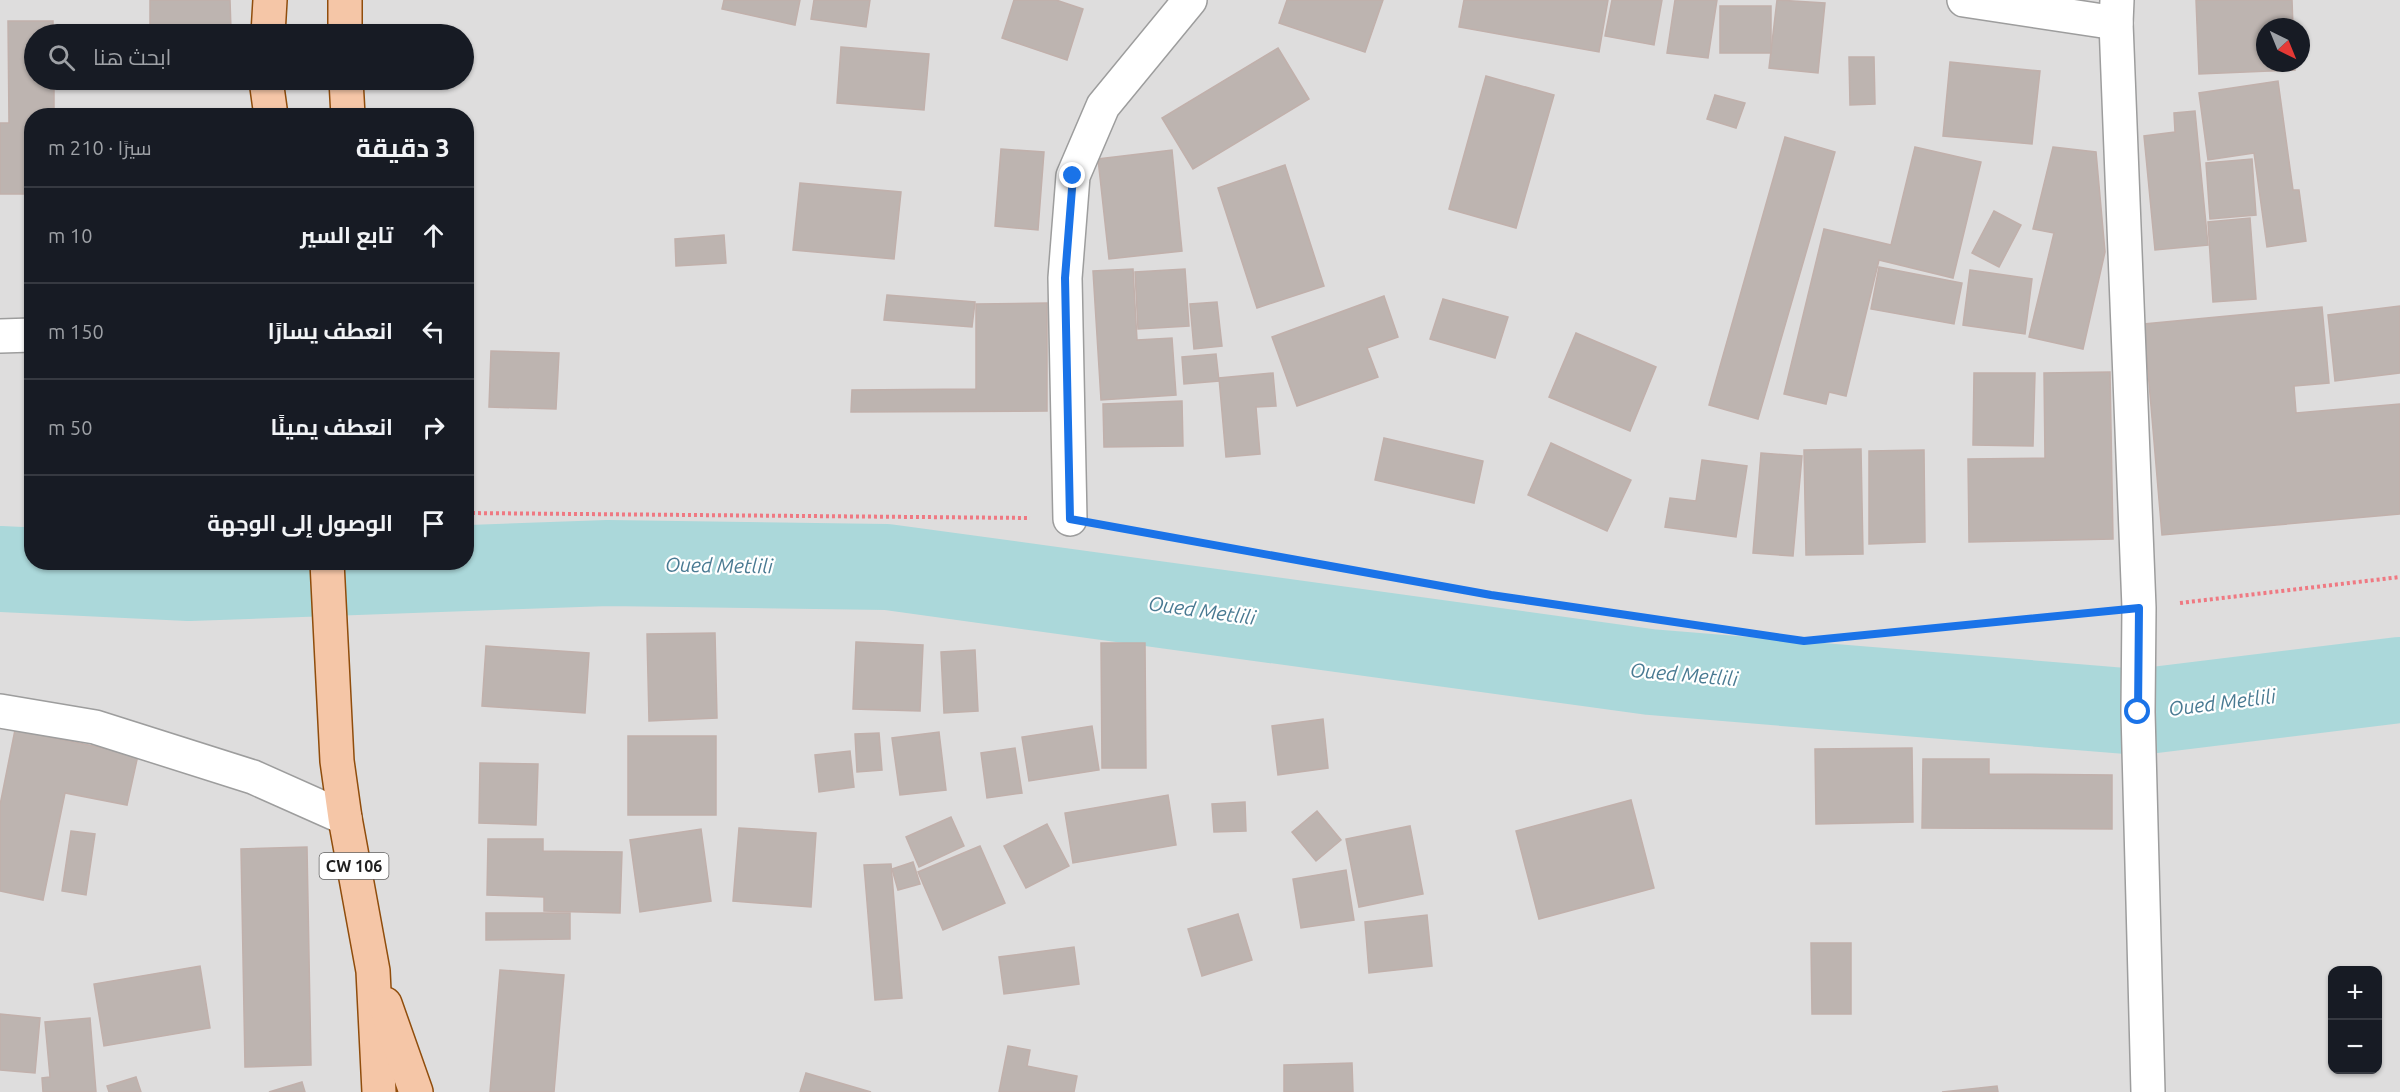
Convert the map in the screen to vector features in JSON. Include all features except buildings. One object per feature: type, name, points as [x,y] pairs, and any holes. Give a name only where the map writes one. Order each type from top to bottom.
[{"type":"main road","points":[[269,24],[270,0]]},
{"type":"main road","points":[[345,0],[345,24]]},
{"type":"main road","points":[[268,90],[271,108]]},
{"type":"main road","points":[[347,90],[348,108]]},
{"type":"main road","name":"CW 106","points":[[327,570],[337,761],[373,971],[379,1092]]},
{"type":"main road","name":"CW 106","points":[[373,971],[416,1092]]},
{"type":"street","points":[[1070,519],[1065,278],[1073,176],[1103,106],[1191,0]]},
{"type":"street","points":[[1964,0],[2116,12],[2139,608],[2138,712],[2148,1092]]},
{"type":"street","points":[[0,336],[24,335]]},
{"type":"street","points":[[0,711],[94,727],[253,777],[345,818]]},
{"type":"path","points":[[474,513],[1070,519],[1491,595],[1804,641],[2139,608],[2400,577]]},
{"type":"shaded area","points":[[0,0],[2400,0],[2400,1092],[0,1092]]},
{"type":"waterway","name":"Oued Metlili","points":[[474,568],[608,563],[887,567],[1650,672],[2138,712],[2400,680]]},
{"type":"waterway","name":"Oued Metlili","points":[[0,569],[189,578],[412,570]]},
{"type":"route","points":[[1073,176],[1065,278],[1070,519],[1491,595],[1804,641],[2139,608],[2138,712]]}]
